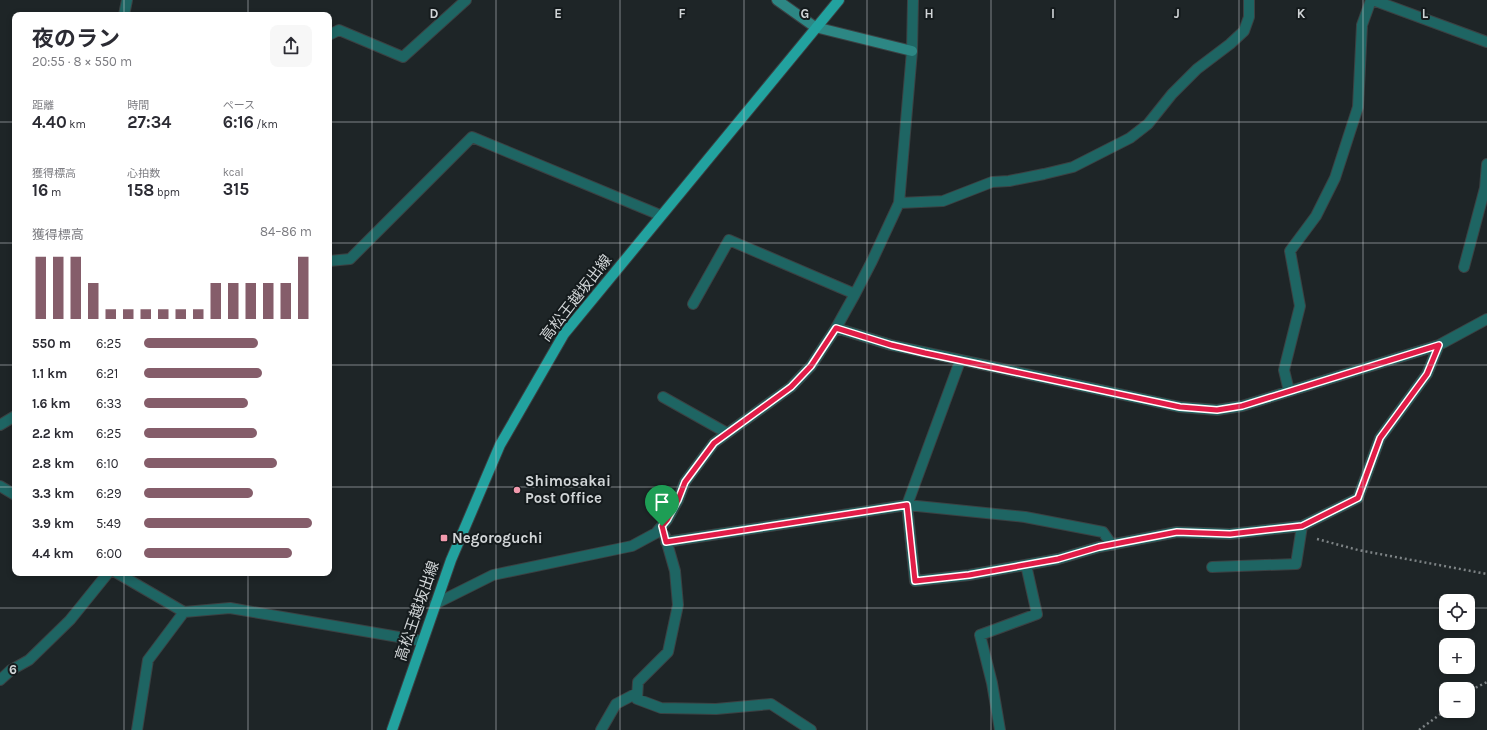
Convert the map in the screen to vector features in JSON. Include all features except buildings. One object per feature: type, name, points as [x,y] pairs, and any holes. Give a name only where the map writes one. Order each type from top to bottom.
[{"type":"main road","name":"高松王越坂出線","points":[[392,730],[451,560],[500,445],[564,334],[660,215],[839,0]]},
{"type":"street","points":[[125,12],[127,0]]},
{"type":"street","points":[[332,34],[339,30],[403,56],[466,0]]},
{"type":"street","points":[[777,0],[815,27],[912,51]]},
{"type":"street","points":[[435,604],[493,575],[632,546],[656,533],[667,520],[678,500],[685,482],[714,443],[791,387],[811,366],[836,328],[855,294],[899,203],[912,51],[913,0]]},
{"type":"street","points":[[899,203],[943,201],[992,182],[1044,174],[1072,167],[1130,138],[1148,124],[1172,94],[1197,70],[1244,31],[1249,17],[1249,0]]},
{"type":"street","points":[[1289,391],[1284,370],[1300,306],[1290,251],[1316,216],[1335,178],[1340,164],[1358,107],[1362,25],[1373,0],[1487,42]]},
{"type":"street","points":[[332,261],[350,259],[472,137],[660,215]]},
{"type":"street","points":[[1464,267],[1485,188],[1487,164]]},
{"type":"street","points":[[694,304],[729,240],[855,294]]},
{"type":"street","points":[[836,328],[891,345],[960,361],[1180,407],[1217,410],[1242,406],[1439,345],[1487,319]]},
{"type":"street","points":[[960,361],[907,505],[915,581],[969,575],[1026,565],[1177,532],[1230,534],[1302,531],[1358,498],[1380,438],[1427,374],[1439,345]]},
{"type":"street","points":[[663,397],[727,433]]},
{"type":"street","points":[[0,425],[12,418]]},
{"type":"street","points":[[0,486],[12,493]]},
{"type":"street","points":[[666,542],[907,505],[1025,517],[1103,532],[1112,545]]},
{"type":"street","points":[[662,526],[675,571],[678,605],[668,652],[638,682],[637,699],[661,708],[716,709],[771,704],[811,730]]},
{"type":"street","points":[[1212,568],[1296,564],[1302,531]]},
{"type":"street","points":[[1000,730],[992,683],[980,635],[1037,614],[1026,565]]},
{"type":"street","points":[[0,680],[11,670],[28,660],[70,620],[106,576]]},
{"type":"street","points":[[122,576],[184,612],[230,608],[422,641]]},
{"type":"street","points":[[136,730],[148,660],[184,612]]},
{"type":"street","points":[[601,730],[616,704],[637,693]]},
{"type":"path","points":[[1302,531],[1358,550],[1487,574]]},
{"type":"path","points":[[1475,689],[1487,682]]},
{"type":"path","points":[[1420,730],[1439,715]]},
{"type":"place","name":"Shimosakai Post Office","points":[[517,490]]},
{"type":"place","name":"Negoroguchi","points":[[444,538]]},
{"type":"route","points":[[836,328],[891,345],[960,361],[1180,407],[1217,410],[1242,406],[1439,345],[1427,374],[1380,438],[1358,498],[1302,526],[1230,534],[1177,532],[1099,547],[1058,559],[969,575],[915,581],[907,505],[666,542],[662,526],[678,500],[685,482],[714,443],[791,387],[811,366],[836,328]]}]
